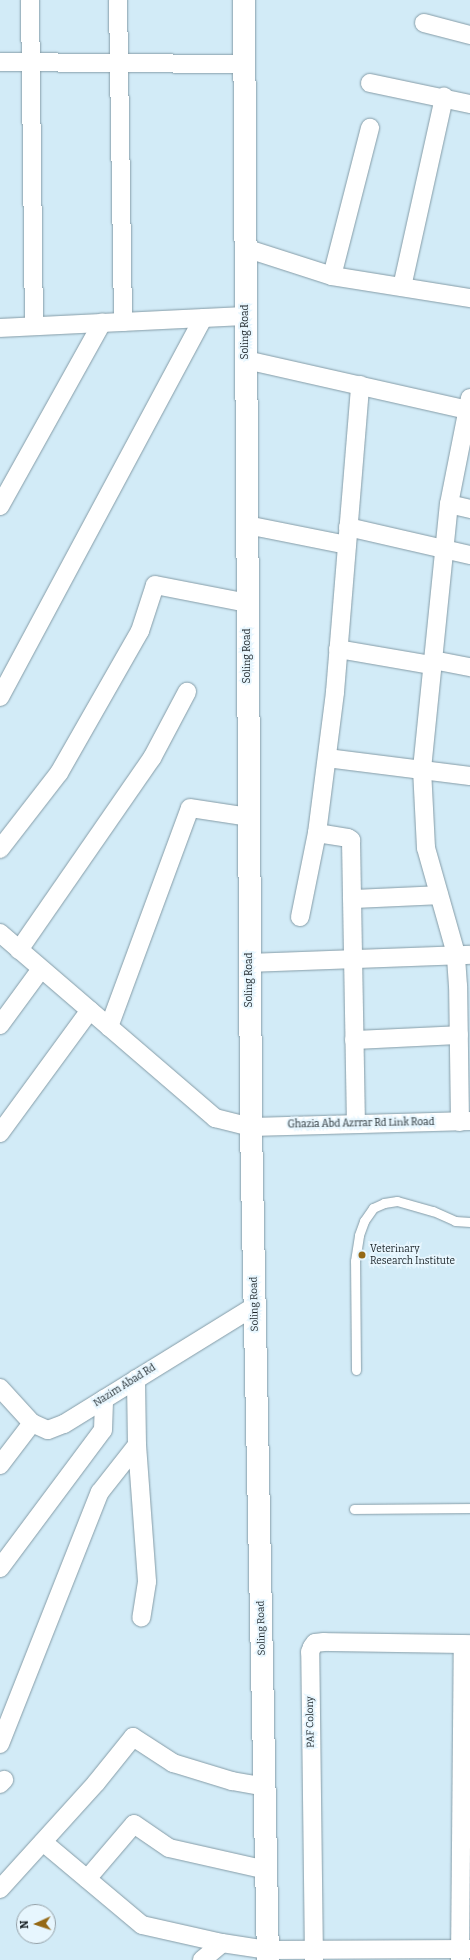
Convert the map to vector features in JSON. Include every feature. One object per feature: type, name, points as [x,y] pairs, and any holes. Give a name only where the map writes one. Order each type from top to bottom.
[{"type":"street","points":[[30,0],[34,326]]},
{"type":"street","points":[[118,0],[123,322]]},
{"type":"street","name":"Soling Road","points":[[244,0],[251,1127],[268,1955]]},
{"type":"street","points":[[424,23],[470,35]]},
{"type":"street","points":[[0,62],[244,64]]},
{"type":"street","points":[[370,83],[444,97],[470,104]]},
{"type":"street","points":[[402,287],[444,97]]},
{"type":"street","points":[[332,276],[370,128]]},
{"type":"street","points":[[245,248],[332,276],[470,298]]},
{"type":"street","points":[[0,328],[246,316]]},
{"type":"street","points":[[0,697],[203,318]]},
{"type":"street","points":[[0,506],[102,323]]},
{"type":"street","points":[[246,360],[360,385],[469,404],[448,504],[422,769],[426,848],[439,895],[463,954],[458,986],[459,1035],[465,1121]]},
{"type":"street","points":[[300,917],[317,833],[327,758],[338,649],[360,385]]},
{"type":"street","points":[[448,504],[470,509]]},
{"type":"street","points":[[247,525],[347,545]]},
{"type":"street","points":[[348,527],[470,555]]},
{"type":"street","points":[[0,849],[59,773],[140,631],[155,585],[248,603]]},
{"type":"street","points":[[338,649],[470,667]]},
{"type":"street","points":[[19,950],[152,758],[187,692]]},
{"type":"street","points":[[327,758],[470,776]]},
{"type":"street","points":[[109,1027],[190,808],[249,818]]},
{"type":"street","points":[[317,833],[348,838],[351,840],[356,1124]]},
{"type":"street","points":[[352,899],[439,895]]},
{"type":"street","name":"Ghazia Abd Azrrar Rd Link Road","points":[[0,933],[215,1118],[251,1127],[465,1121]]},
{"type":"street","points":[[250,963],[463,954]]},
{"type":"street","points":[[0,1025],[42,969]]},
{"type":"street","points":[[0,1133],[90,1010]]},
{"type":"street","points":[[354,1040],[459,1035]]},
{"type":"street","name":"Nazim Abad Rd","points":[[0,1388],[32,1423],[48,1430],[64,1424],[255,1306]]},
{"type":"street","points":[[136,1379],[137,1445],[147,1582],[142,1618]]},
{"type":"street","points":[[0,1568],[102,1430],[104,1399]]},
{"type":"street","points":[[0,1465],[32,1423]]},
{"type":"street","points":[[0,1744],[100,1492],[137,1445]]},
{"type":"street","name":"PAF Colony","points":[[43,1842],[142,1925],[268,1955],[314,1955],[463,1953],[466,1644],[324,1642],[315,1643],[312,1647],[310,1652],[314,1955]]},
{"type":"street","points":[[0,1889],[96,1783],[133,1737],[173,1763],[232,1781],[265,1787]]},
{"type":"street","points":[[87,1879],[134,1824],[169,1848],[267,1870]]},
{"type":"street","points":[[202,1960],[222,1943]]},
{"type":"lane","points":[[356,1370],[355,1261],[359,1236],[364,1221],[373,1208],[384,1203],[397,1201],[433,1211],[455,1221],[470,1222]]},
{"type":"lane","points":[[354,1509],[470,1508]]},
{"type":"place","name":"Veterinary Research Institute","points":[[362,1255]]}]
